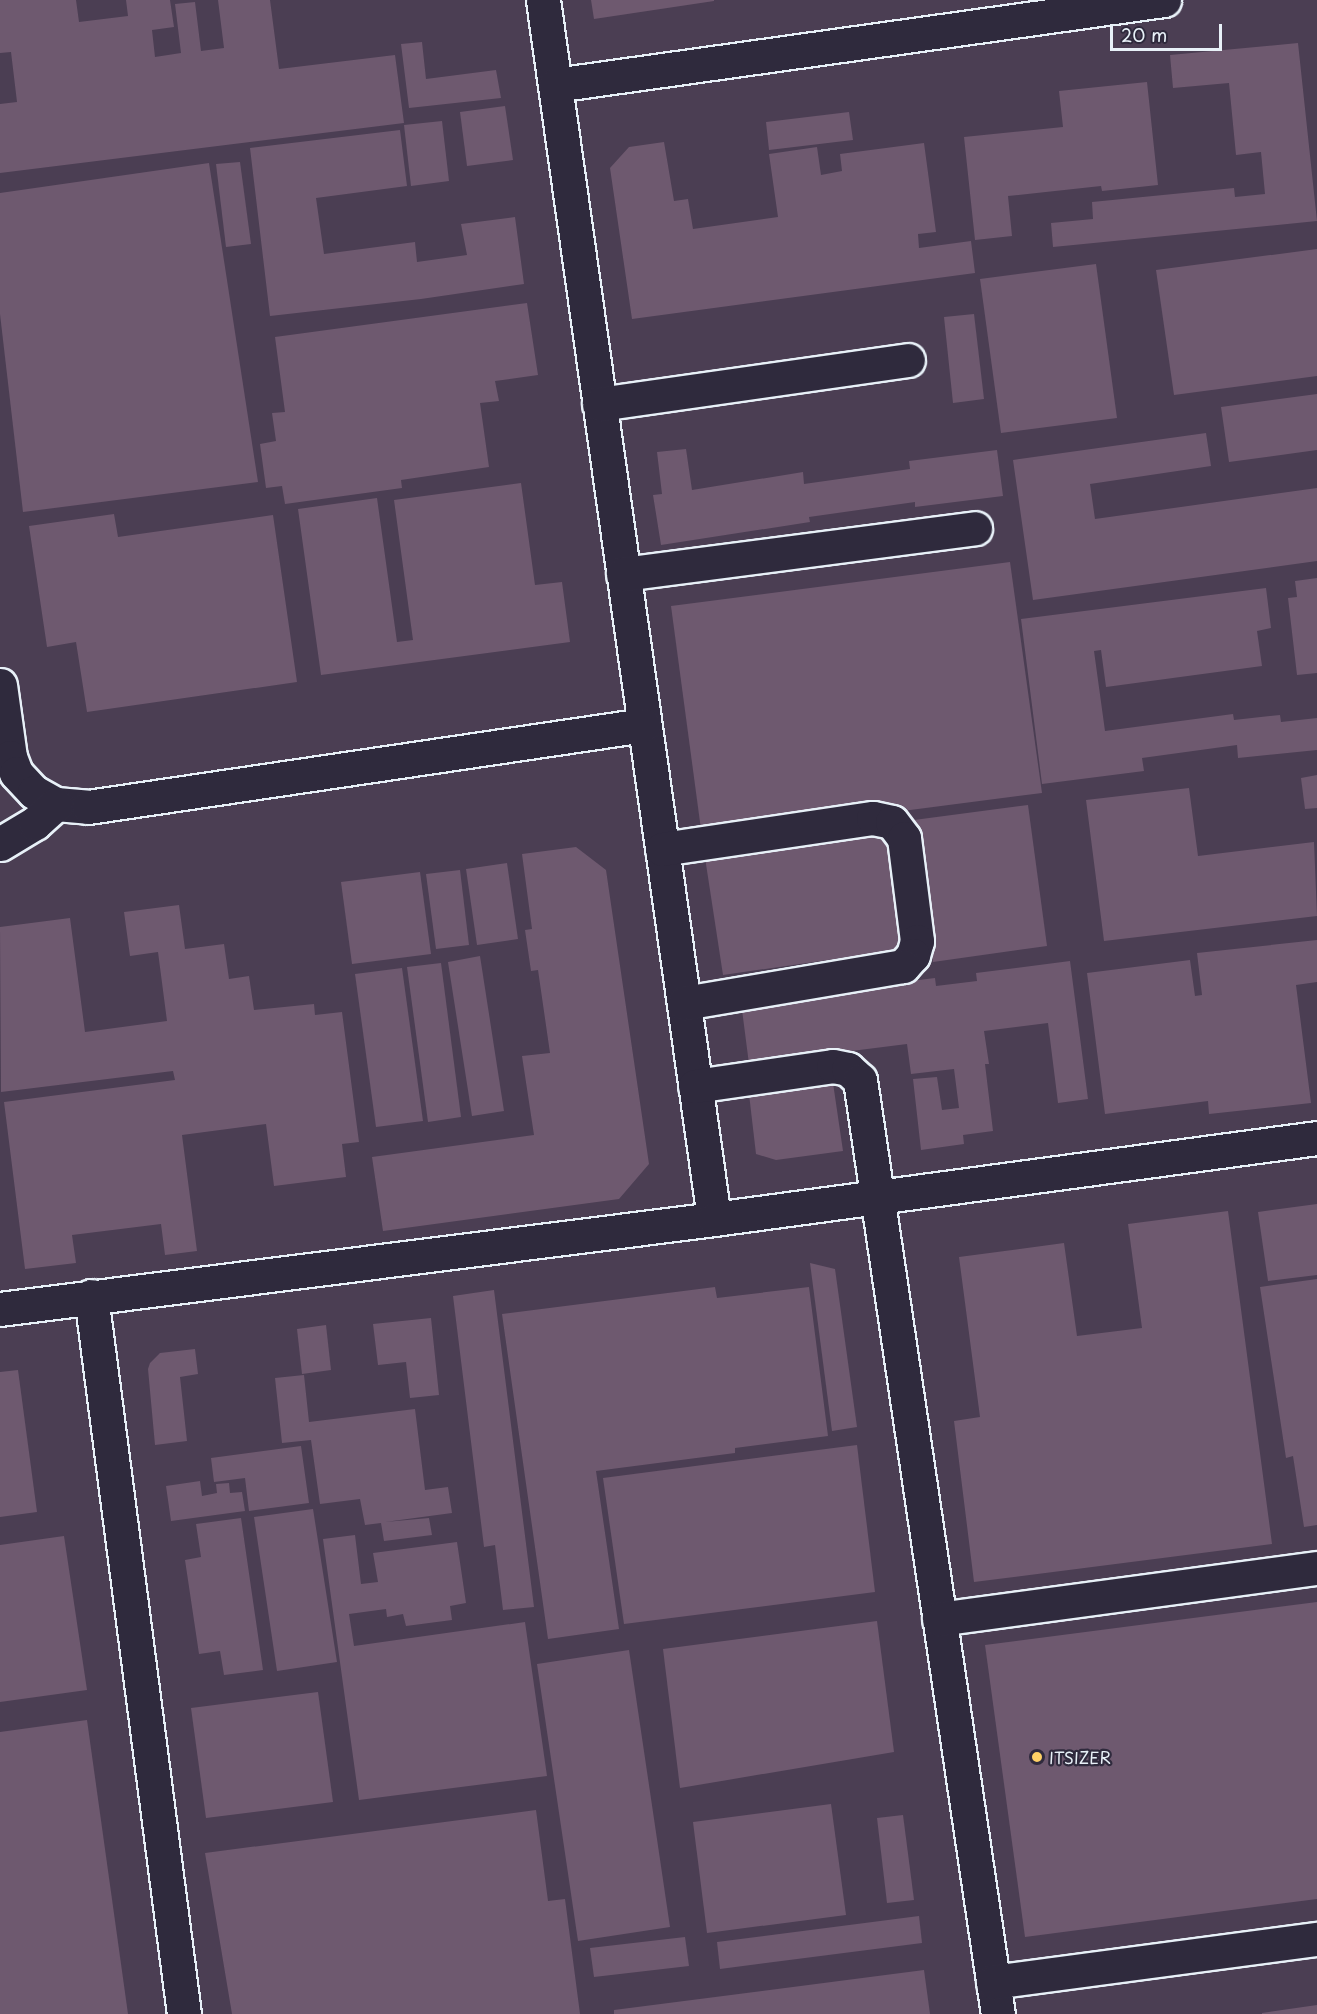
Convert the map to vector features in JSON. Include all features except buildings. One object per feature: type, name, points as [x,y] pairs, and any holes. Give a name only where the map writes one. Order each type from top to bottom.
[{"type":"lane","points":[[543,0],[714,1219]]},
{"type":"lane","points":[[555,85],[1164,0]]},
{"type":"lane","points":[[599,404],[908,360]]},
{"type":"lane","points":[[623,574],[975,528]]},
{"type":"lane","points":[[0,684],[5,758],[34,792],[56,804],[88,807],[644,725]]},
{"type":"lane","points":[[0,844],[35,823],[56,804]]},
{"type":"lane","points":[[662,849],[873,818],[892,822],[904,838],[917,941],[913,955],[903,966],[684,1003]]},
{"type":"lane","points":[[695,1086],[833,1066],[848,1069],[860,1080],[863,1089],[998,2014]]},
{"type":"lane","points":[[0,1309],[714,1219],[1317,1138]]},
{"type":"lane","points":[[91,1296],[184,2014]]},
{"type":"lane","points":[[939,1619],[1317,1568]]},
{"type":"lane","points":[[993,1982],[1317,1939]]},
{"type":"shaded area","points":[[0,0],[1317,0],[1317,2014],[0,2014]]},
{"type":"place","name":"ITSIZER","points":[[1037,1757]]}]
